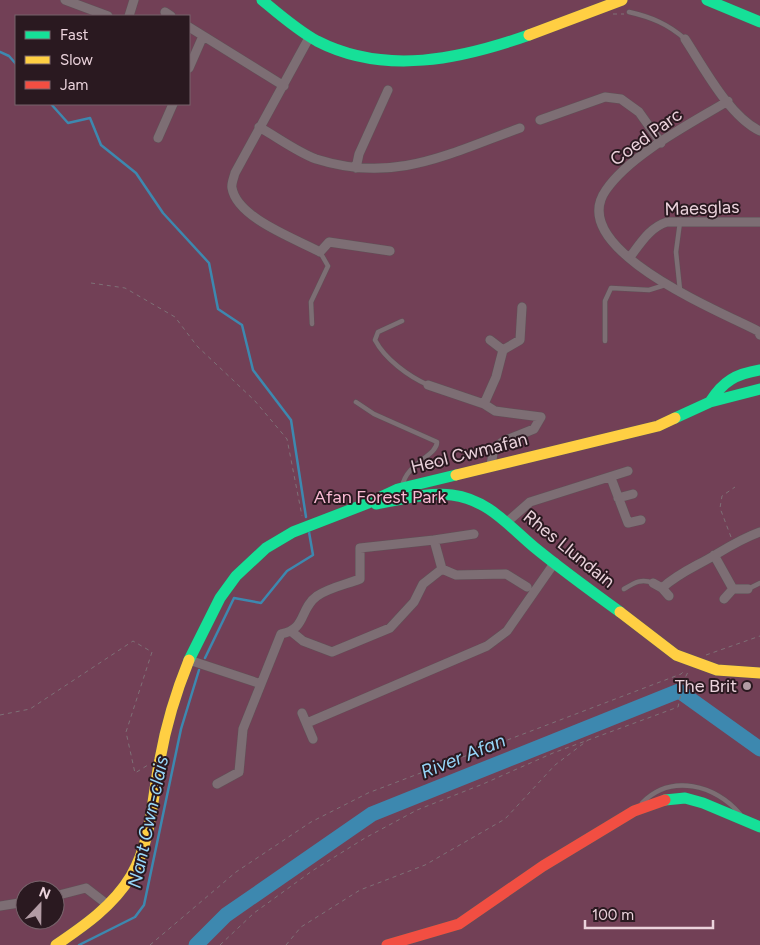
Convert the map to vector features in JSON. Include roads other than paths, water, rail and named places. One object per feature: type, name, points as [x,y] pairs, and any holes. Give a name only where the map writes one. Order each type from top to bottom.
[{"type":"main road","points":[[262,0],[310,36],[345,52],[379,60],[408,61],[454,57],[487,50],[622,0]]},
{"type":"main road","points":[[707,0],[760,22]]},
{"type":"main road","points":[[710,402],[721,382],[744,372],[760,370]]},
{"type":"main road","name":"Heol Cwmafan","points":[[56,945],[78,931],[108,905],[131,876],[141,856],[148,834],[159,758],[189,660],[205,623],[234,577],[252,558],[278,538],[304,525],[364,506],[402,488],[658,426],[710,402],[760,390]]},
{"type":"main road","name":"Rhes Llundain","points":[[364,506],[428,496],[452,495],[476,502],[507,522],[555,562],[666,648],[693,663],[717,670],[760,673]]},
{"type":"main road","points":[[387,945],[459,924],[542,866],[634,811],[660,801],[684,798],[703,802],[760,827]]},
{"type":"street","points":[[65,0],[105,15]]},
{"type":"street","points":[[129,15],[134,0]]},
{"type":"street","points":[[190,28],[284,86]]},
{"type":"street","points":[[190,66],[203,36]]},
{"type":"street","points":[[310,36],[235,173],[232,187],[238,203],[256,219],[320,252],[329,242],[390,251]]},
{"type":"street","points":[[685,39],[747,125],[760,131]]},
{"type":"street","points":[[356,168],[359,154],[388,90]]},
{"type":"street","points":[[540,120],[604,97],[621,99],[639,112],[661,143]]},
{"type":"street","name":"Coed Parc","points":[[728,101],[661,143],[617,177],[599,203],[598,213],[602,226],[610,238],[630,257],[665,284],[679,293],[759,332]]},
{"type":"street","points":[[158,138],[173,105]]},
{"type":"street","points":[[259,127],[315,158],[356,168],[386,169],[413,166],[520,128]]},
{"type":"street","name":"Maesglas","points":[[630,257],[658,225],[680,222],[760,222]]},
{"type":"street","points":[[484,404],[496,377],[503,350],[520,340],[522,307]]},
{"type":"street","points":[[490,340],[503,350]]},
{"type":"street","points":[[428,385],[484,404],[495,411],[540,417],[534,429],[504,441],[494,448],[492,465]]},
{"type":"street","points":[[507,522],[530,502],[612,478],[628,471]]},
{"type":"street","points":[[612,478],[628,523],[641,520]]},
{"type":"street","points":[[618,498],[633,494]]},
{"type":"street","points":[[662,588],[679,573],[714,556],[734,543],[760,532]]},
{"type":"street","points":[[217,784],[239,772],[243,728],[281,634],[292,632],[300,624],[306,609],[316,596],[360,579],[360,548],[474,534]]},
{"type":"street","points":[[434,540],[442,569]]},
{"type":"street","points":[[714,556],[733,589]]},
{"type":"street","points":[[307,723],[487,646],[507,631],[555,562]]},
{"type":"street","points":[[442,569],[456,575],[506,574],[527,587]]},
{"type":"street","points":[[292,632],[303,641],[332,652],[355,644],[390,628],[414,602],[423,584],[442,569]]},
{"type":"street","points":[[653,582],[669,596]]},
{"type":"street","points":[[724,599],[733,589],[748,589]]},
{"type":"street","points":[[189,660],[261,684]]},
{"type":"street","points":[[302,713],[313,740]]},
{"type":"street","points":[[65,893],[86,888],[108,905]]},
{"type":"street","points":[[0,906],[15,904]]},
{"type":"lane","points":[[629,12],[652,18],[670,27],[685,39]]},
{"type":"lane","points":[[679,293],[676,252],[680,222]]},
{"type":"lane","points":[[312,324],[311,302],[328,266],[320,252]]},
{"type":"lane","points":[[605,340],[605,302],[611,288],[649,290],[665,284]]},
{"type":"lane","points":[[402,321],[378,332],[375,340],[399,367],[412,378],[428,385]]},
{"type":"lane","points":[[356,402],[374,414],[437,442],[434,451],[409,470],[404,478],[402,488]]},
{"type":"lane","points":[[624,588],[637,581],[647,580],[653,582]]},
{"type":"lane","points":[[748,589],[760,583]]},
{"type":"waterway","name":"Nant Cwn-clais","points":[[0,52],[9,56],[15,63]]},
{"type":"waterway","name":"Nant Cwn-clais","points":[[52,105],[68,123],[90,118],[101,145],[136,173],[163,213],[209,263],[218,309],[242,325],[253,370],[291,420],[306,517]]},
{"type":"waterway","name":"Nant Cwn-clais","points":[[205,658],[234,598],[261,603],[287,571],[313,555],[309,532]]},
{"type":"waterway","name":"Nant Cwn-clais","points":[[79,945],[135,917],[144,905],[181,729],[199,670]]},
{"type":"waterway","name":"River Afan","points":[[196,945],[226,915],[372,814],[679,691],[760,749]]},
{"type":"place","name":"The Brit","points":[[747,686]]},
{"type":"park label","name":"Afan Forest Park","points":[[380,497]]}]
